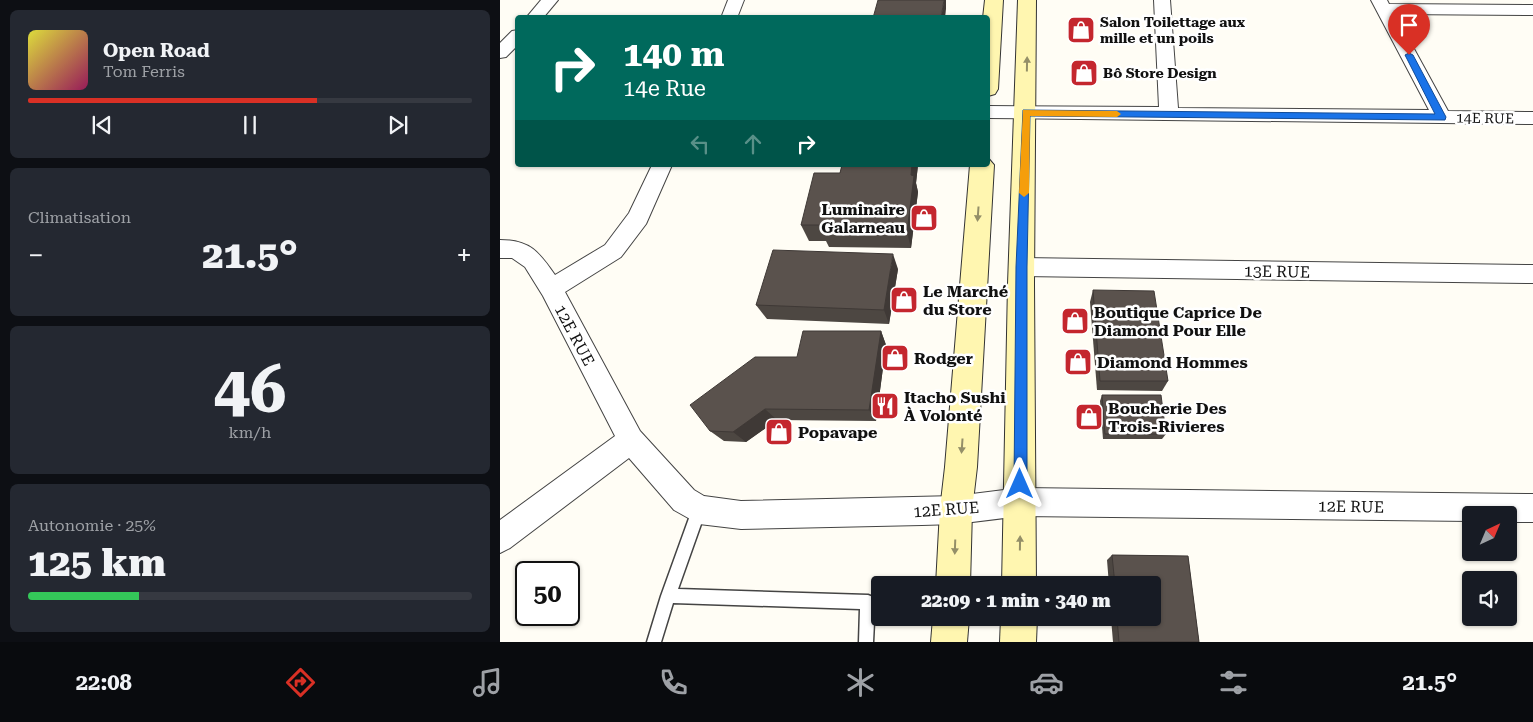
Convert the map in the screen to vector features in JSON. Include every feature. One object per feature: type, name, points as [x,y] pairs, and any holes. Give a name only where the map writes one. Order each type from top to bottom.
[{"type":"main road","points":[[990,59],[994,0]]},
{"type":"main road","points":[[1019,576],[1022,267],[1028,0]]},
{"type":"main road","points":[[953,576],[956,510],[961,467],[982,167]]},
{"type":"main road","points":[[949,642],[950,626]]},
{"type":"main road","points":[[1018,642],[1019,626]]},
{"type":"street","points":[[537,15],[550,0]]},
{"type":"street","points":[[729,15],[736,0]]},
{"type":"street","points":[[1162,0],[1169,114]]},
{"type":"street","points":[[1382,4],[1533,10]]},
{"type":"street","points":[[1382,4],[1442,117]]},
{"type":"street","points":[[500,54],[515,38]]},
{"type":"street","name":"14E RUE","points":[[990,112],[1533,118]]},
{"type":"street","points":[[551,289],[613,251],[638,218],[661,167]]},
{"type":"street","name":"12E RUE","points":[[500,249],[516,249],[533,262],[551,289],[631,440],[684,500],[699,510],[741,515],[956,510],[1021,502],[1533,508]]},
{"type":"street","name":"13E RUE","points":[[1022,267],[1533,274]]},
{"type":"street","points":[[500,538],[631,440]]},
{"type":"lane","points":[[654,642],[668,596],[699,510]]},
{"type":"lane","points":[[668,596],[868,602],[866,642]]},
{"type":"building","points":[[878,0],[944,0],[942,15],[874,15]]},
{"type":"building","points":[[842,167],[912,167],[911,175],[914,176],[907,232],[822,231],[823,225],[801,225],[814,173],[840,173]]},
{"type":"building","points":[[773,250],[893,254],[884,310],[756,305]]},
{"type":"building","points":[[1093,290],[1154,291],[1168,381],[1100,381]]},
{"type":"building","points":[[803,331],[881,331],[869,410],[765,409],[733,432],[710,431],[690,405],[755,357],[797,357]]},
{"type":"building","points":[[1102,395],[1161,395],[1166,434],[1105,434]]},
{"type":"building","points":[[1112,555],[1188,556],[1199,642],[1119,642],[1118,626],[1161,626],[1161,576],[1114,576]]},
{"type":"slow traffic","points":[[1024,193],[1026,113],[1117,114]]},
{"type":"place","name":"Salon Toilettage aux mille et un poils","points":[[1081,30]]},
{"type":"place","name":"Bô Store Design","points":[[1084,73]]},
{"type":"place","name":"Luminaire Galarneau","points":[[924,218]]},
{"type":"place","name":"Le Marché du Store","points":[[904,300]]},
{"type":"place","name":"Boutique Caprice De Diamond Pour Elle","points":[[1075,321]]},
{"type":"place","name":"Rodger","points":[[895,358]]},
{"type":"place","name":"Diamond Hommes","points":[[1078,362]]},
{"type":"place","name":"Itacho Sushi À Volonté","points":[[885,406]]},
{"type":"place","name":"Boucherie Des Trois-Rivieres","points":[[1089,417]]},
{"type":"place","name":"Popavape","points":[[779,432]]},
{"type":"route","points":[[1020,484],[1022,267],[1026,113],[1442,117],[1409,55]]}]
